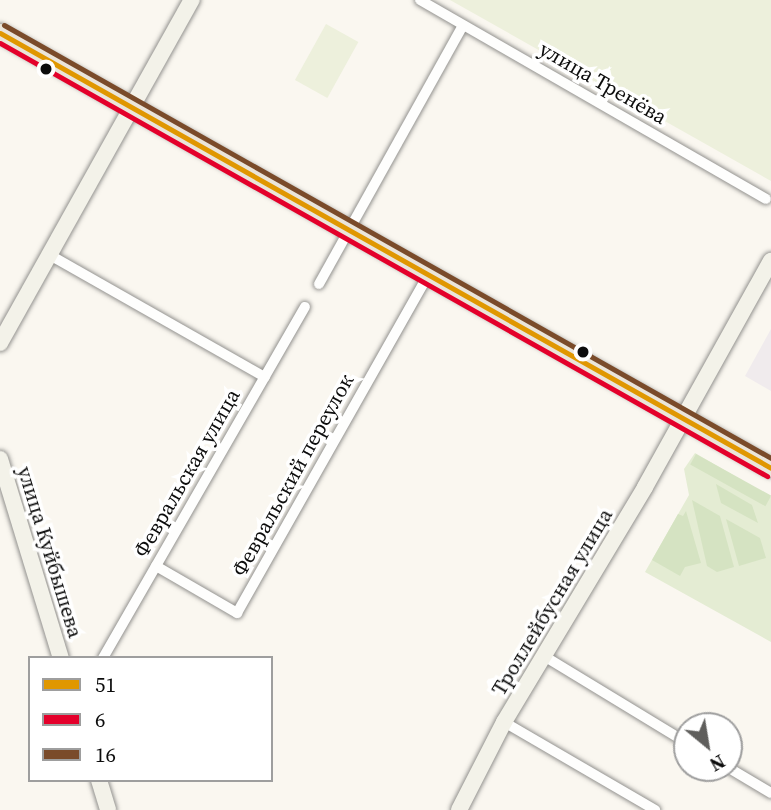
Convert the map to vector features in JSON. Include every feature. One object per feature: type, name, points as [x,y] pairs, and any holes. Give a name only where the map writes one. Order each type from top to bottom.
[{"type":"main road","points":[[0,343],[130,106],[192,0]]},
{"type":"main road","points":[[0,33],[771,468]]},
{"type":"main road","name":"Троллейбусная улица","points":[[459,810],[504,722],[771,261]]},
{"type":"main road","name":"улица Куйбышева","points":[[0,459],[60,656]]},
{"type":"main road","points":[[100,782],[108,810]]},
{"type":"street","name":"улица Тренёва","points":[[420,0],[766,199]]},
{"type":"street","points":[[319,285],[463,25]]},
{"type":"street","points":[[50,255],[265,377]]},
{"type":"street","name":"Февральский переулок","points":[[156,566],[237,614],[429,274]]},
{"type":"street","name":"Февральская улица","points":[[104,656],[305,307]]},
{"type":"street","points":[[544,656],[673,734]]},
{"type":"street","points":[[504,722],[655,810]]},
{"type":"street","points":[[743,776],[771,793]]},
{"type":"shaded area","points":[[771,329],[771,391],[745,376]]},
{"type":"green space","points":[[450,0],[771,0],[771,181],[702,142]]},
{"type":"green space","points":[[326,24],[358,42],[327,98],[295,80]]},
{"type":"green space","points":[[695,453],[771,497],[771,642],[645,572],[689,495],[684,469]]},
{"type":"green space","points":[[696,454],[771,496],[765,506],[690,464]]},
{"type":"green space","points":[[716,484],[752,505],[758,523],[721,503]]},
{"type":"green space","points":[[692,500],[720,516],[734,567],[717,572],[707,566]]},
{"type":"green space","points":[[686,511],[701,563],[685,567],[680,576],[652,560],[678,514],[683,516]]},
{"type":"green space","points":[[726,519],[760,538],[766,558],[739,566]]},
{"type":"transit line","name":"16","points":[[4,25],[771,458]]},
{"type":"transit line","name":"51","points":[[0,33],[771,468]]},
{"type":"transit line","name":"6","points":[[0,43],[767,476]]}]
